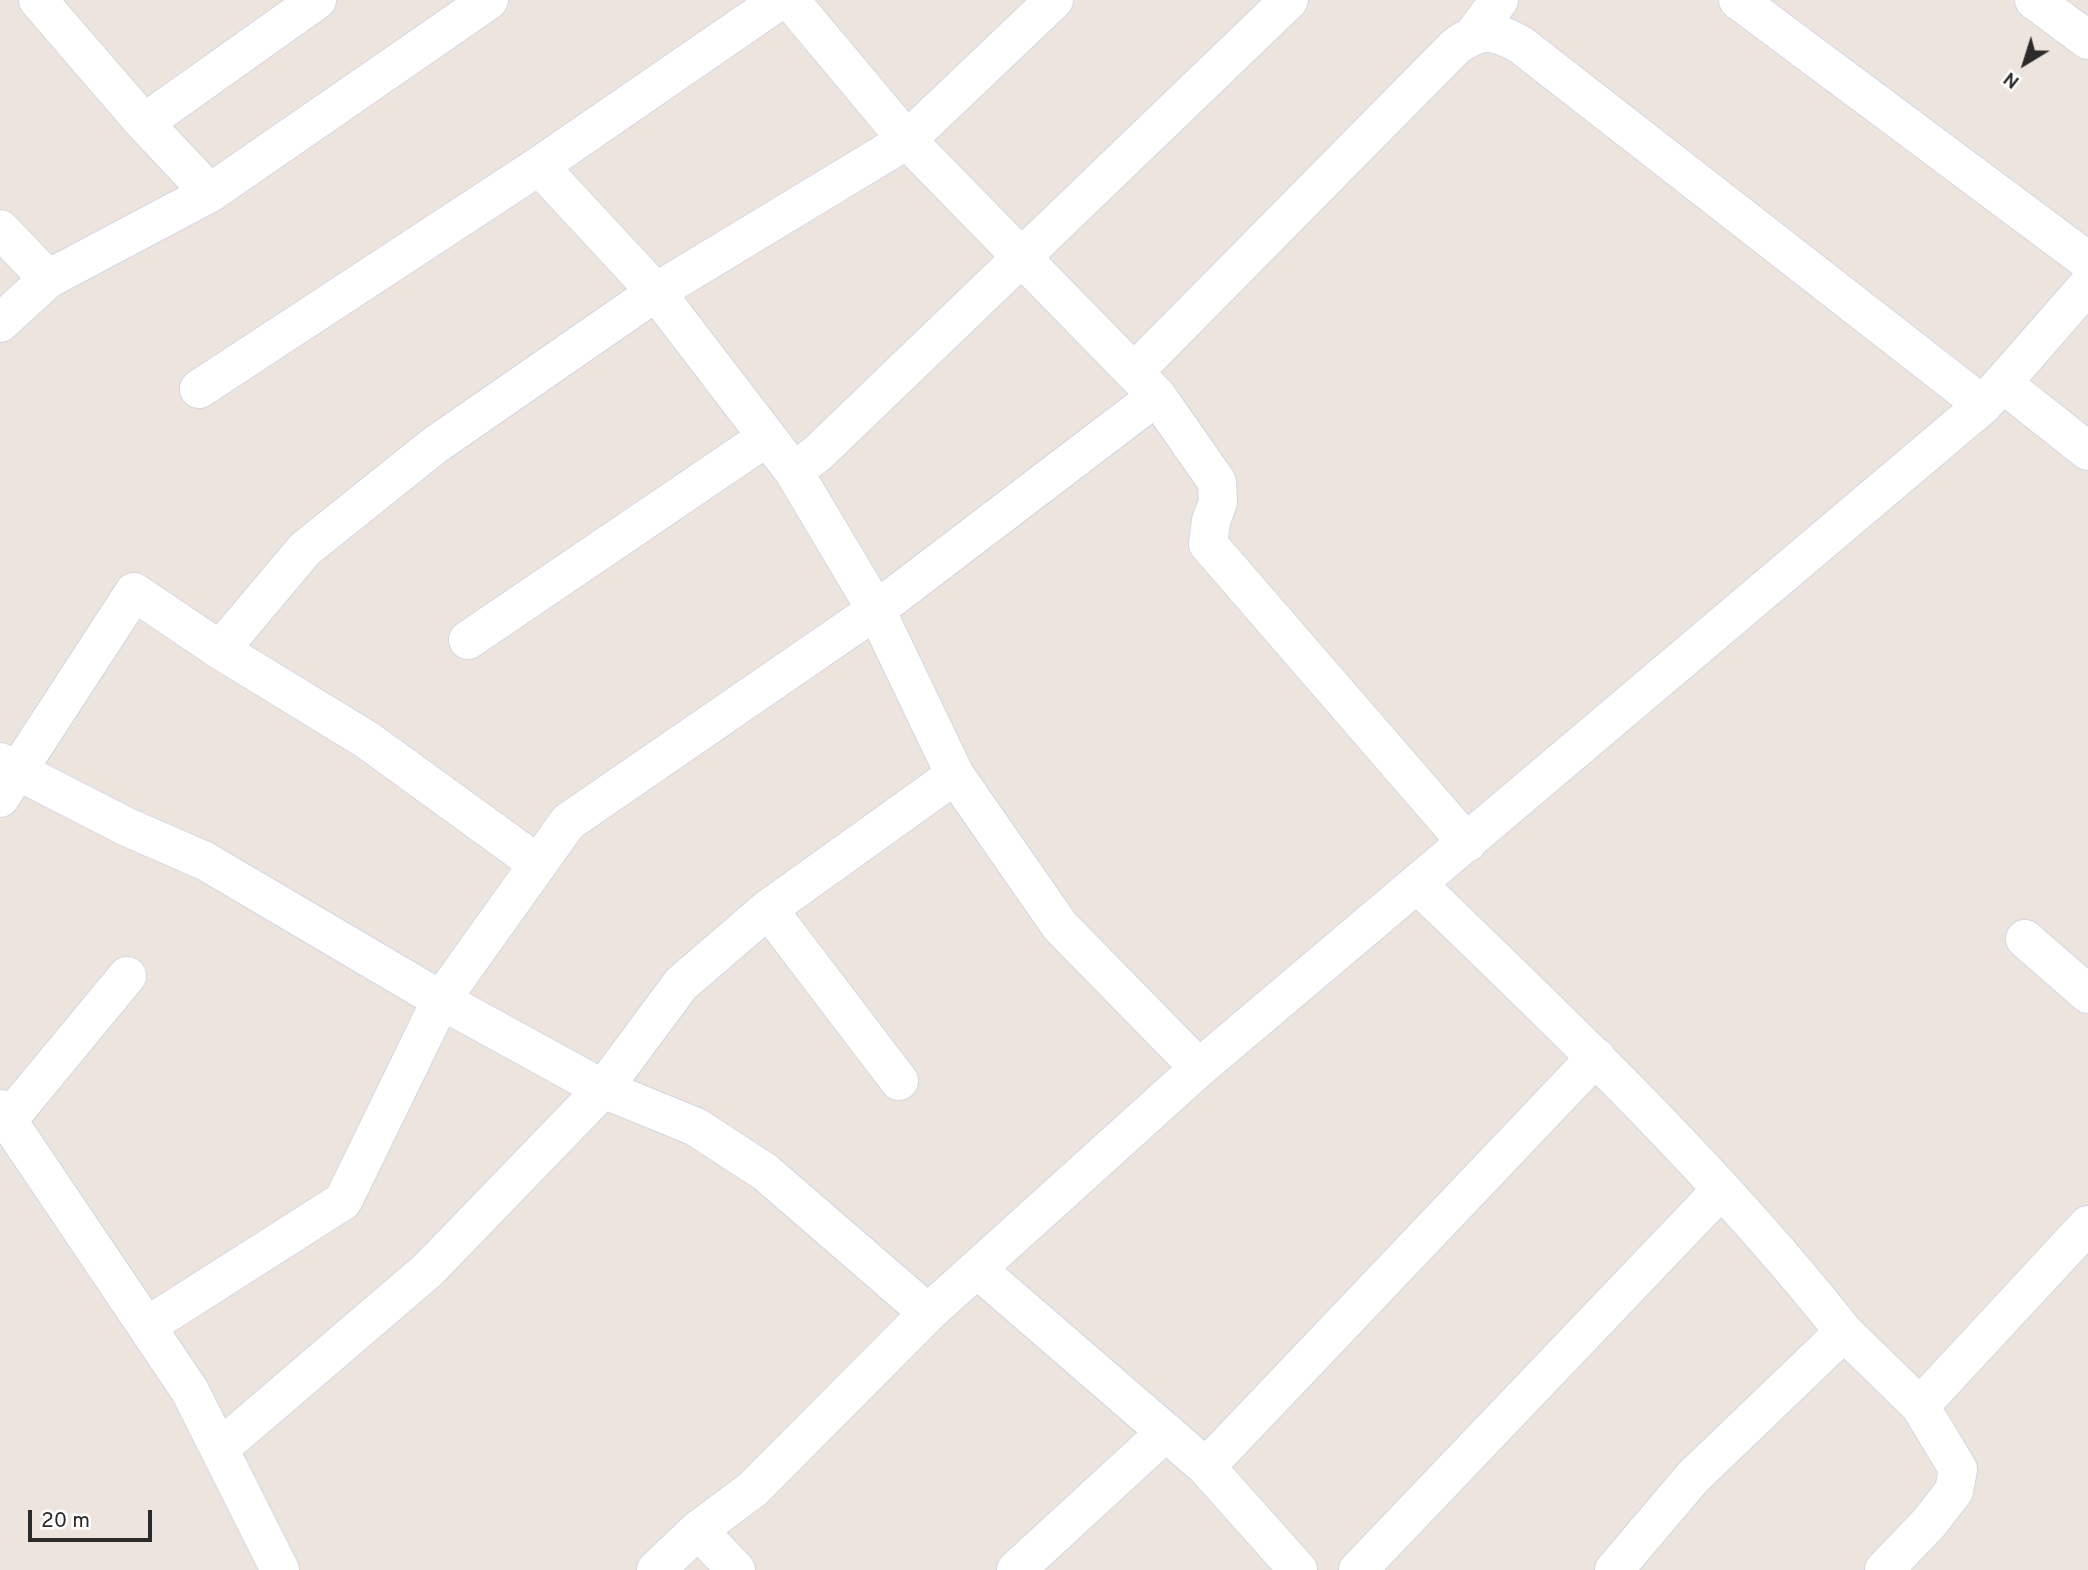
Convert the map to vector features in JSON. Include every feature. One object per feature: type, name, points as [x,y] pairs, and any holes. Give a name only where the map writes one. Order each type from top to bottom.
[{"type":"street","points":[[38,0],[144,123],[210,193]]},
{"type":"street","points":[[144,123],[317,0]]},
{"type":"street","points":[[0,323],[48,279],[210,193],[489,0]]},
{"type":"street","points":[[200,389],[540,166],[780,0]]},
{"type":"street","points":[[790,0],[907,141],[1146,384],[1217,482],[1218,502],[1211,521],[1208,544],[1466,843]]},
{"type":"street","points":[[220,650],[305,549],[435,446],[656,292],[907,141],[1054,0]]},
{"type":"street","points":[[794,472],[819,452],[1289,0]]},
{"type":"street","points":[[147,1326],[343,1200],[441,1000],[568,822],[876,610],[1146,384],[1456,46],[1475,33],[1499,0]]},
{"type":"street","points":[[1738,0],[2088,261]]},
{"type":"street","points":[[2034,0],[2088,40]]},
{"type":"street","points":[[1475,33],[1502,34],[1521,45],[1992,394],[2088,452]]},
{"type":"street","points":[[540,166],[656,292],[794,472],[876,610],[955,775],[1060,926],[1199,1068]]},
{"type":"street","points":[[0,229],[48,279]]},
{"type":"street","points":[[656,1570],[698,1530],[753,1489],[928,1313],[1199,1068],[1992,394],[2088,285]]},
{"type":"street","points":[[468,639],[767,437]]},
{"type":"street","points":[[538,864],[367,740],[220,650],[134,592],[6,777],[205,861],[441,1000],[603,1089],[696,1127],[765,1172],[928,1313]]},
{"type":"street","points":[[219,1449],[428,1270],[603,1089],[681,984],[768,909],[955,775]]},
{"type":"street","points":[[1417,884],[1596,1057],[1802,1279],[1844,1332],[1920,1406],[1958,1469],[1954,1491],[1929,1523],[1884,1570]]},
{"type":"street","points":[[768,909],[899,1081]]},
{"type":"street","points":[[2025,939],[2088,994]]},
{"type":"street","points":[[127,976],[4,1115],[190,1391],[280,1570]]},
{"type":"street","points":[[1206,1467],[1596,1057]]},
{"type":"street","points":[[1358,1570],[1720,1191]]},
{"type":"street","points":[[1920,1406],[2088,1225]]},
{"type":"street","points":[[977,1269],[1206,1467],[1298,1570]]},
{"type":"street","points":[[1614,1570],[1693,1477],[1844,1332]]},
{"type":"street","points":[[1016,1570],[1166,1432]]},
{"type":"street","points":[[698,1530],[736,1570]]}]
